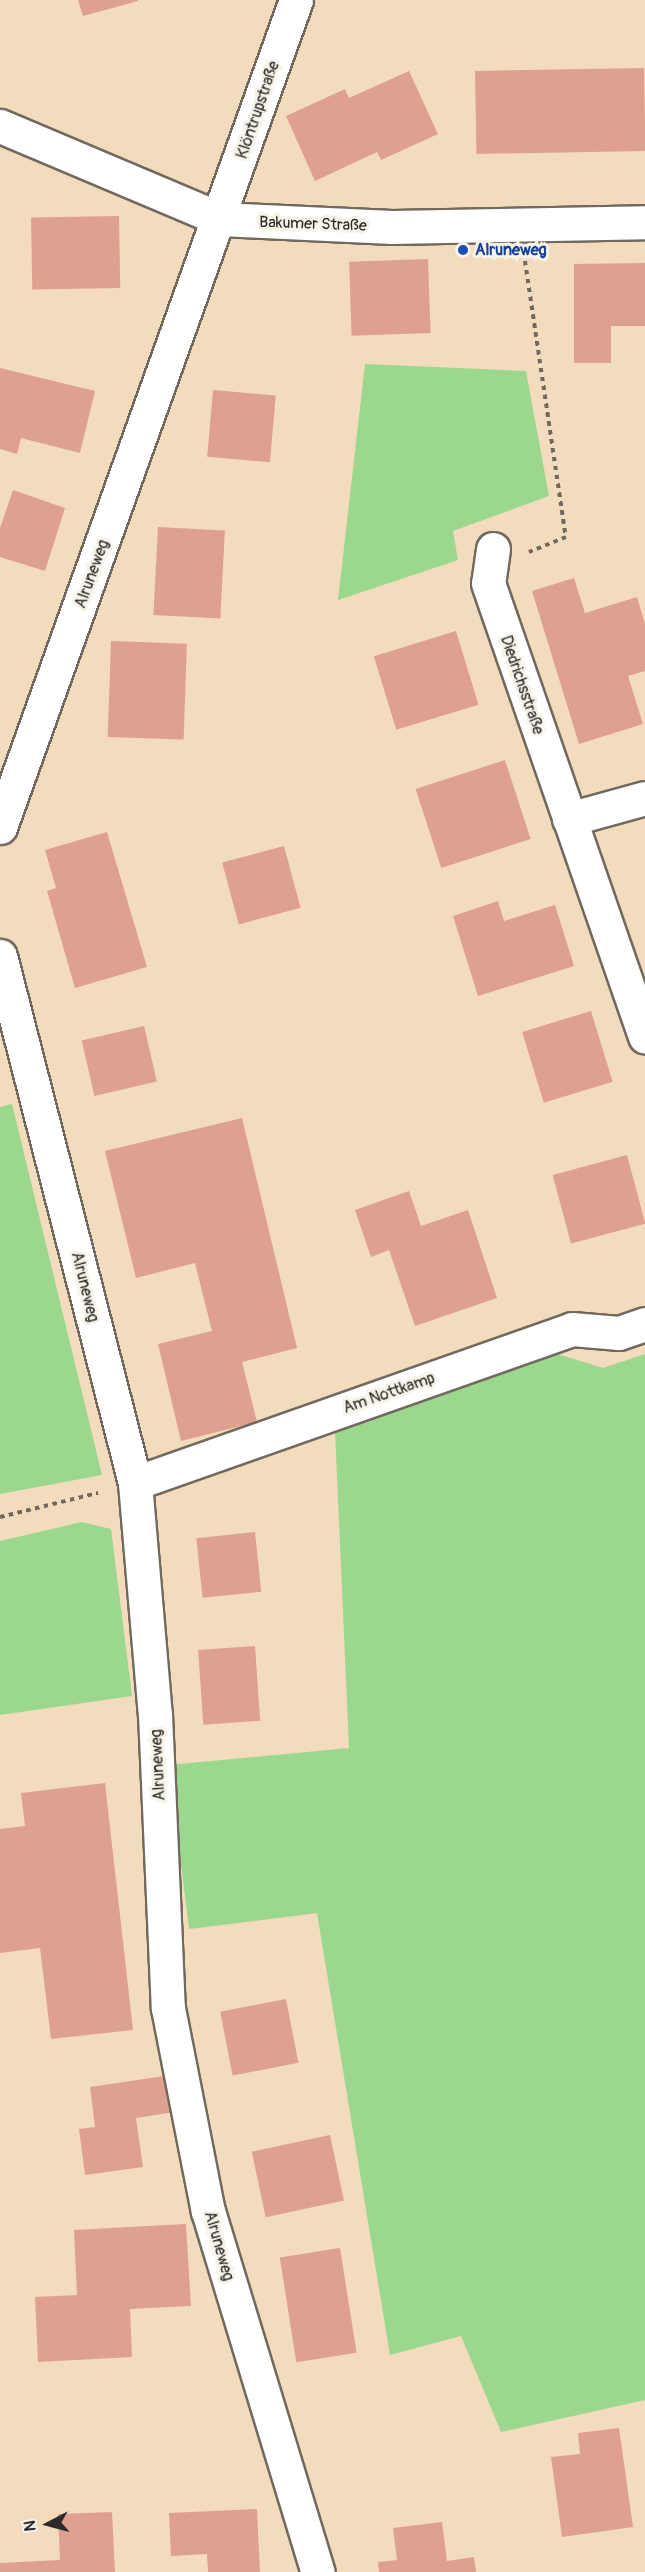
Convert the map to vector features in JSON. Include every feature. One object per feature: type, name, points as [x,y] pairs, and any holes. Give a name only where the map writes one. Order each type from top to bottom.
[{"type":"street","name":"Klöntrupstraße","points":[[220,219],[296,0]]},
{"type":"street","name":"Bakumer Straße","points":[[0,126],[220,219],[520,227],[645,222]]},
{"type":"street","name":"Alruneweg","points":[[0,827],[220,219]]},
{"type":"street","name":"Diedrichsstraße","points":[[492,549],[488,584],[645,1036]]},
{"type":"street","points":[[569,819],[645,798]]},
{"type":"street","name":"Alruneweg","points":[[0,956],[135,1483],[155,1714],[168,2008],[208,2211],[318,2572]]},
{"type":"street","name":"Am Nottkamp","points":[[135,1483],[572,1329],[619,1333],[645,1324]]},
{"type":"path","points":[[492,549],[528,553],[566,537],[520,227]]},
{"type":"path","points":[[0,1517],[135,1483]]},
{"type":"green space","points":[[365,364],[526,371],[549,496],[453,531],[458,560],[338,600]]},
{"type":"green space","points":[[12,1104],[102,1475],[0,1494],[0,1107]]},
{"type":"green space","points":[[551,1352],[603,1368],[645,1354],[645,2400],[501,2432],[461,2336],[390,2355],[317,1913],[189,1929],[169,1765],[349,1748],[335,1431]]},
{"type":"green space","points":[[82,1522],[111,1529],[132,1696],[0,1715],[0,1541]]},
{"type":"building","points":[[78,0],[138,0],[138,1],[83,16]]},
{"type":"building","points":[[644,68],[645,151],[476,154],[475,71]]},
{"type":"building","points":[[409,71],[438,134],[381,160],[377,152],[315,181],[286,116],[345,89],[349,98]]},
{"type":"building","points":[[119,216],[120,288],[32,290],[31,218]]},
{"type":"building","points":[[428,259],[431,333],[352,336],[349,262]]},
{"type":"building","points":[[645,263],[645,326],[611,326],[611,363],[574,363],[574,264]]},
{"type":"building","points":[[0,368],[95,391],[80,453],[21,438],[17,454],[0,449]]},
{"type":"building","points":[[213,390],[276,395],[270,462],[207,457]]},
{"type":"building","points":[[13,490],[65,508],[45,571],[0,557],[0,528]]},
{"type":"building","points":[[158,527],[225,531],[220,618],[153,615]]},
{"type":"building","points":[[574,578],[585,613],[637,597],[645,624],[645,671],[628,676],[643,724],[579,744],[532,591]]},
{"type":"building","points":[[456,631],[479,705],[396,730],[374,656]]},
{"type":"building","points":[[111,641],[187,644],[184,740],[108,737]]},
{"type":"building","points":[[505,760],[531,839],[441,868],[416,789]]},
{"type":"building","points":[[107,832],[147,967],[75,988],[47,891],[56,888],[45,850]]},
{"type":"building","points":[[284,846],[301,908],[239,924],[222,863]]},
{"type":"building","points":[[498,901],[504,921],[555,905],[574,966],[478,996],[453,916]]},
{"type":"building","points":[[591,1011],[613,1082],[544,1103],[522,1032]]},
{"type":"building","points":[[144,1026],[157,1082],[94,1096],[82,1040]]},
{"type":"building","points":[[242,1118],[297,1348],[242,1362],[257,1422],[181,1441],[158,1344],[212,1331],[195,1263],[136,1278],[105,1151]]},
{"type":"building","points":[[627,1155],[645,1224],[571,1244],[553,1175]]},
{"type":"building","points":[[409,1191],[421,1226],[468,1210],[497,1298],[415,1326],[389,1250],[371,1257],[355,1210]]},
{"type":"building","points":[[255,1532],[261,1592],[203,1598],[196,1538]]},
{"type":"building","points":[[255,1646],[260,1721],[203,1725],[198,1650]]},
{"type":"building","points":[[105,1783],[133,2030],[51,2039],[40,1948],[0,1953],[0,1829],[25,1826],[21,1793]]},
{"type":"building","points":[[286,1999],[298,2063],[233,2076],[220,2012]]},
{"type":"building","points":[[171,2075],[175,2112],[136,2118],[143,2167],[85,2175],[79,2129],[95,2127],[90,2087]]},
{"type":"building","points":[[330,2135],[344,2201],[266,2217],[252,2152]]},
{"type":"building","points":[[186,2224],[191,2306],[130,2309],[132,2357],[38,2362],[35,2297],[77,2295],[74,2230]]},
{"type":"building","points":[[340,2248],[357,2353],[296,2362],[280,2258]]},
{"type":"building","points":[[619,2428],[633,2527],[562,2537],[551,2457],[580,2454],[578,2433]]},
{"type":"building","points":[[257,2509],[260,2572],[208,2572],[207,2554],[171,2556],[169,2513]]},
{"type":"building","points":[[112,2512],[115,2572],[0,2572],[0,2563],[60,2560],[58,2514]]},
{"type":"building","points":[[442,2522],[447,2561],[474,2557],[476,2572],[379,2572],[378,2562],[397,2560],[393,2528]]},
{"type":"place","name":"Alruneweg","points":[[463,250]]}]
